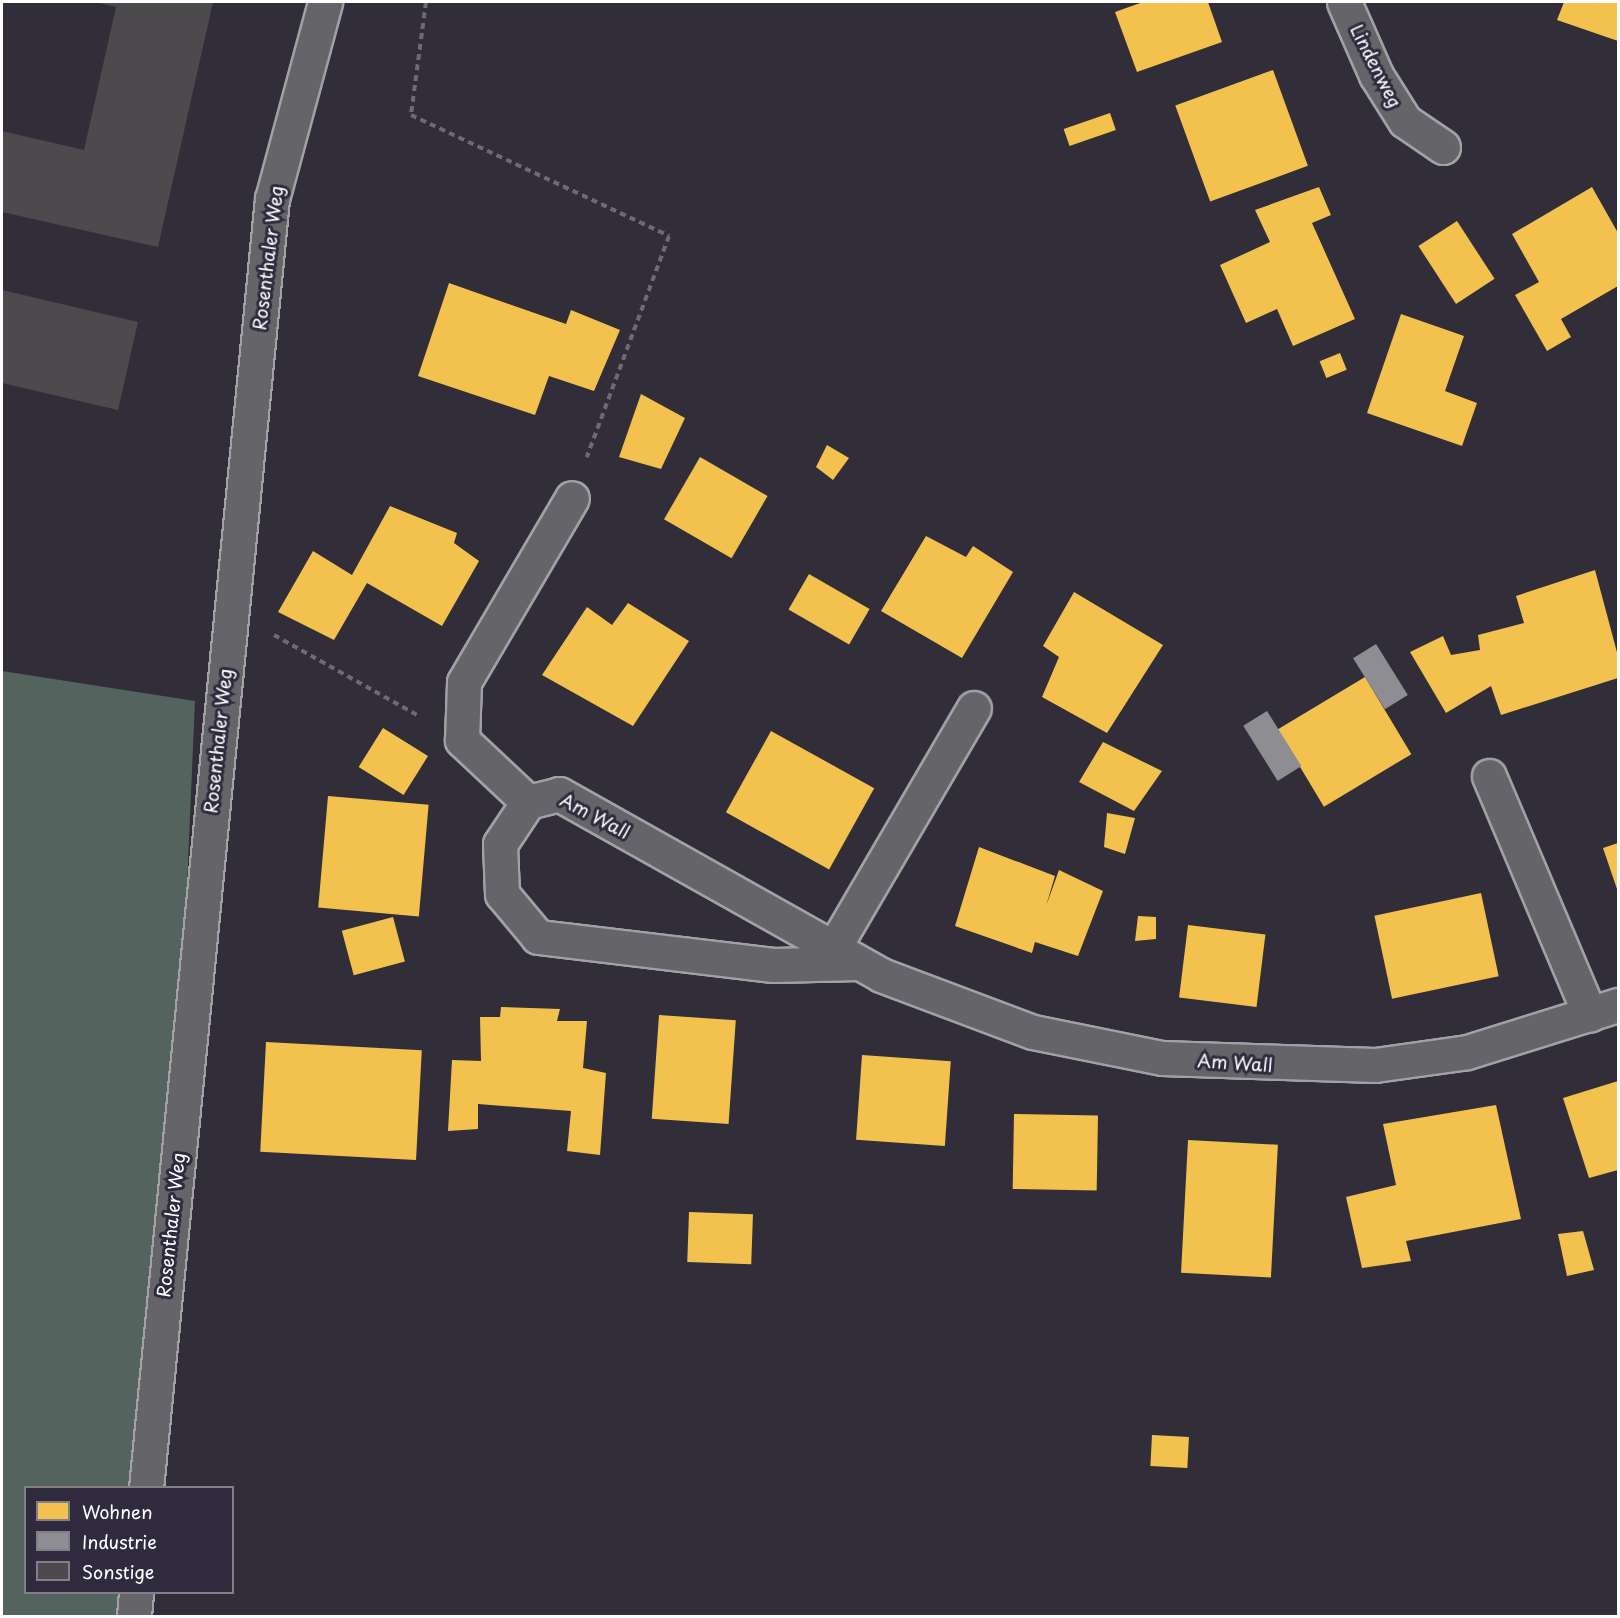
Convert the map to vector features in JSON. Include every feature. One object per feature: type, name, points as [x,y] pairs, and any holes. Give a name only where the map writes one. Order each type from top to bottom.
[{"type":"street","name":"Rosenthaler Weg","points":[[146,1486],[230,610],[272,200],[325,2]]},
{"type":"street","name":"Lindenweg","points":[[1344,2],[1376,75],[1405,121],[1443,147]]},
{"type":"street","points":[[528,802],[462,740],[464,682],[572,498]]},
{"type":"street","points":[[846,956],[974,708]]},
{"type":"street","points":[[1489,776],[1604,1010]]},
{"type":"street","name":"Am Wall","points":[[846,956],[773,965],[538,937],[502,894],[500,843],[528,802],[559,794],[846,956],[1033,1032],[1162,1058],[1374,1065],[1467,1052],[1604,1010]]},
{"type":"street","points":[[134,1617],[136,1594]]},
{"type":"path","points":[[426,2],[411,115],[669,236],[572,498]]},
{"type":"path","points":[[230,610],[462,740]]},
{"type":"shaded area","points":[[2,671],[195,701],[161,1486],[24,1486],[24,1594],[154,1594],[152,1616],[2,1616]]},
{"type":"building: Wohnen","points":[[1143,2],[1208,2],[1222,42],[1137,72],[1115,12]]},
{"type":"building: Wohnen","points":[[1564,2],[1618,2],[1618,41],[1557,20]]},
{"type":"building: Wohnen","points":[[1273,70],[1308,166],[1210,201],[1175,106]]},
{"type":"building: Wohnen","points":[[1110,113],[1116,130],[1070,146],[1064,129]]},
{"type":"building: Wohnen","points":[[1319,187],[1331,215],[1312,223],[1355,319],[1293,346],[1277,309],[1246,323],[1220,265],[1270,242],[1255,210]]},
{"type":"building: Wohnen","points":[[1592,187],[1618,233],[1618,286],[1561,319],[1571,337],[1547,351],[1515,295],[1539,282],[1512,234]]},
{"type":"building: Wohnen","points":[[1457,221],[1495,279],[1456,304],[1418,246]]},
{"type":"building: Wohnen","points":[[449,283],[566,324],[571,310],[620,330],[594,391],[549,376],[535,415],[418,376]]},
{"type":"building: Wohnen","points":[[1401,314],[1464,336],[1445,391],[1477,403],[1462,446],[1367,413]]},
{"type":"building: Wohnen","points":[[1340,353],[1347,370],[1326,378],[1320,361]]},
{"type":"building: Wohnen","points":[[641,394],[685,418],[661,469],[619,457]]},
{"type":"building: Wohnen","points":[[827,445],[849,458],[833,480],[816,467]]},
{"type":"building: Wohnen","points":[[700,457],[768,496],[732,558],[664,519]]},
{"type":"building: Wohnen","points":[[390,506],[457,533],[454,543],[479,561],[442,626],[367,583],[334,640],[278,612],[313,551],[352,575]]},
{"type":"building: Wohnen","points":[[926,536],[966,557],[973,546],[1013,572],[962,658],[881,611]]},
{"type":"building: Wohnen","points":[[1595,570],[1618,656],[1618,678],[1501,715],[1491,686],[1446,713],[1410,652],[1443,636],[1451,655],[1480,650],[1478,635],[1524,623],[1516,596]]},
{"type":"building: Wohnen","points":[[809,574],[870,609],[849,645],[788,610]]},
{"type":"building: Wohnen","points":[[1074,592],[1163,645],[1107,733],[1042,697],[1059,657],[1043,646]]},
{"type":"building: Wohnen","points":[[628,603],[689,641],[633,726],[542,675],[587,607],[612,625]]},
{"type":"building: Wohnen","points":[[1365,677],[1411,754],[1324,807],[1278,730]]},
{"type":"building: Wohnen","points":[[383,728],[428,756],[404,795],[359,767]]},
{"type":"building: Wohnen","points":[[771,731],[874,788],[829,870],[726,812]]},
{"type":"building: Wohnen","points":[[1103,742],[1162,771],[1134,811],[1079,782]]},
{"type":"building: Wohnen","points":[[328,796],[429,805],[419,916],[318,908]]},
{"type":"building: Wohnen","points":[[1107,813],[1135,818],[1125,854],[1104,847]]},
{"type":"building: Wohnen","points":[[1618,843],[1618,892],[1603,848]]},
{"type":"building: Wohnen","points":[[979,847],[1055,876],[1046,906],[1059,870],[1103,891],[1078,956],[1035,942],[1032,953],[955,926]]},
{"type":"building: Wohnen","points":[[1481,893],[1499,976],[1392,999],[1374,916]]},
{"type":"building: Wohnen","points":[[1138,916],[1156,917],[1156,939],[1135,941]]},
{"type":"building: Wohnen","points":[[393,917],[405,961],[354,975],[342,931]]},
{"type":"building: Wohnen","points":[[1188,925],[1265,935],[1257,1007],[1179,997]]},
{"type":"building: Wohnen","points":[[501,1007],[560,1009],[557,1021],[587,1021],[583,1068],[606,1073],[600,1155],[567,1151],[571,1111],[478,1104],[478,1129],[448,1131],[452,1060],[481,1061],[480,1017],[500,1017]]},
{"type":"building: Wohnen","points":[[659,1015],[736,1020],[729,1124],[652,1119]]},
{"type":"building: Wohnen","points":[[266,1042],[422,1050],[416,1160],[260,1152]]},
{"type":"building: Wohnen","points":[[862,1055],[951,1061],[945,1146],[856,1140]]},
{"type":"building: Wohnen","points":[[1618,1081],[1618,1170],[1589,1178],[1563,1098]]},
{"type":"building: Wohnen","points":[[1496,1105],[1521,1219],[1406,1241],[1411,1261],[1362,1268],[1346,1197],[1396,1185],[1383,1124]]},
{"type":"building: Wohnen","points":[[1014,1114],[1098,1115],[1097,1190],[1013,1189]]},
{"type":"building: Wohnen","points":[[1188,1140],[1278,1145],[1271,1278],[1181,1273]]},
{"type":"building: Wohnen","points":[[689,1212],[753,1214],[751,1264],[687,1262]]},
{"type":"building: Wohnen","points":[[1583,1231],[1594,1270],[1567,1276],[1558,1234]]},
{"type":"building: Wohnen","points":[[1152,1435],[1189,1437],[1187,1468],[1150,1466]]},
{"type":"building: Industrie","points":[[1376,644],[1408,695],[1385,709],[1353,658]]},
{"type":"building: Industrie","points":[[1267,711],[1301,766],[1278,781],[1243,726]]},
{"type":"building: Sonstige","points":[[95,2],[213,2],[158,247],[2,212],[2,131],[84,150],[116,7]]},
{"type":"building: Sonstige","points":[[2,290],[138,322],[118,410],[2,383]]}]
